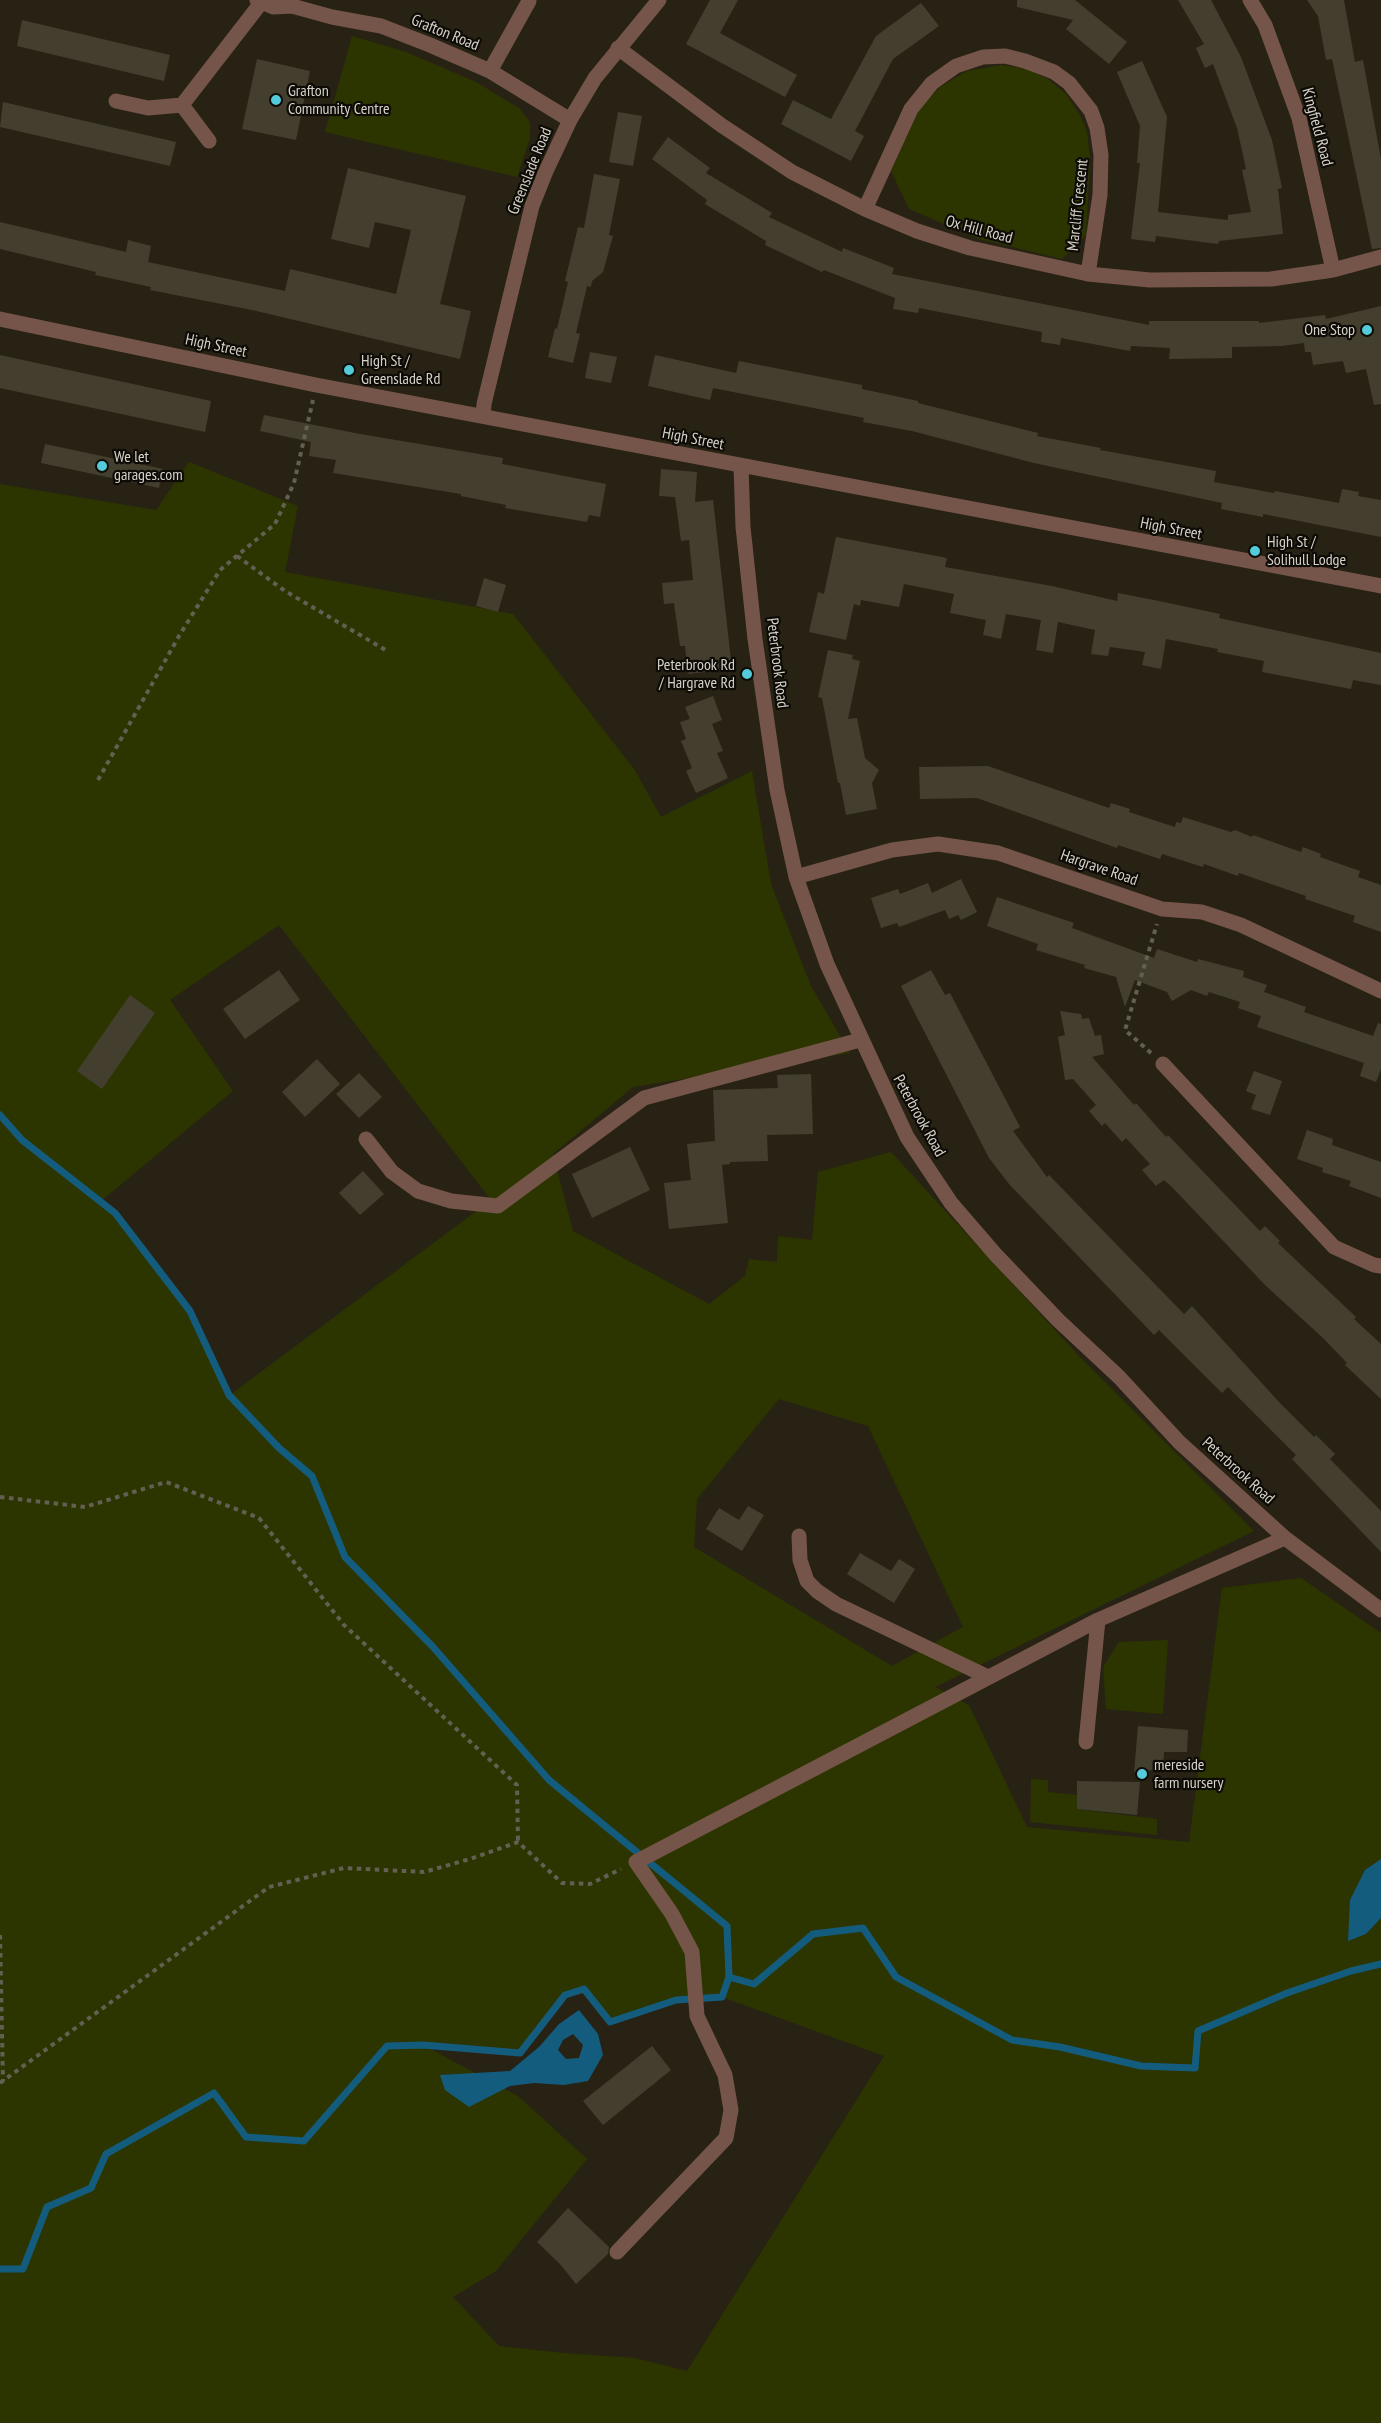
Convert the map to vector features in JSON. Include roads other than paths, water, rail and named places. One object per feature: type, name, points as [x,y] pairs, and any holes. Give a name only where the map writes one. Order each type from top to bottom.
[{"type":"street","name":"Greenslade Road","points":[[483,416],[532,206],[570,120],[595,78],[660,0]]},
{"type":"street","name":"Kingfield Road","points":[[1250,0],[1265,25],[1299,118],[1334,270]]},
{"type":"street","points":[[490,71],[529,1]]},
{"type":"street","name":"Grafton Road","points":[[182,105],[259,2],[273,8],[293,3],[332,17],[381,26],[490,71],[570,120]]},
{"type":"street","name":"Ox Hill Road","points":[[618,48],[722,125],[792,172],[865,209],[916,231],[970,248],[1088,274],[1150,280],[1270,279],[1334,270],[1381,257]]},
{"type":"street","name":"Marcliff Crescent","points":[[865,209],[911,109],[932,83],[956,66],[983,57],[1005,56],[1025,61],[1054,72],[1069,83],[1091,111],[1097,128],[1101,155],[1100,195],[1088,274]]},
{"type":"street","points":[[116,101],[148,108],[182,105],[209,141]]},
{"type":"street","name":"High Street","points":[[0,319],[316,385],[1381,586]]},
{"type":"street","name":"Peterbrook Road","points":[[741,466],[743,527],[756,650],[777,790],[795,877],[827,964],[860,1040],[907,1137],[951,1203],[995,1254],[1058,1320],[1119,1377],[1179,1442],[1285,1538],[1381,1610]]},
{"type":"street","name":"Hargrave Road","points":[[795,877],[892,850],[938,844],[998,853],[1162,909],[1202,912],[1240,925],[1381,990]]},
{"type":"street","points":[[366,1139],[392,1172],[418,1191],[451,1201],[498,1206],[644,1098],[860,1040]]},
{"type":"street","points":[[1163,1064],[1334,1247],[1381,1266]]},
{"type":"street","points":[[800,1536],[800,1560],[807,1581],[817,1591],[836,1604],[988,1677]]},
{"type":"street","points":[[617,2252],[726,2138],[730,2110],[725,2075],[697,2016],[692,1952],[672,1914],[636,1862],[1098,1620],[1285,1538]]},
{"type":"street","points":[[1086,1742],[1098,1620]]},
{"type":"water","points":[[1381,1859],[1381,1918],[1366,1934],[1348,1941],[1350,1900],[1365,1870]]},
{"type":"water","points":[[579,2010],[598,2034],[603,2055],[588,2081],[564,2085],[534,2083],[510,2086],[469,2107],[445,2090],[440,2075],[510,2071],[539,2047],[559,2024]],"holes":[[[573,2034],[583,2045],[579,2058],[566,2059],[558,2050],[563,2040]]]},
{"type":"waterway","points":[[0,1115],[22,1140],[115,1213],[190,1311],[229,1395],[279,1448],[312,1476],[345,1557],[433,1647],[549,1780],[727,1926],[729,1977],[722,1997],[676,2000],[610,2022],[584,1989],[565,1995],[520,2053],[423,2045],[387,2046],[304,2141],[246,2137],[214,2093],[106,2154],[91,2188],[47,2207],[23,2269],[0,2269]]},
{"type":"waterway","points":[[729,1977],[754,1984],[813,1934],[863,1928],[896,1977],[1012,2040],[1060,2047],[1141,2066],[1195,2068],[1198,2031],[1287,1993],[1351,1971],[1381,1964]]},
{"type":"place","name":"Grafton Community Centre","points":[[276,100]]},
{"type":"place","name":"One Stop","points":[[1367,330]]},
{"type":"place","name":"High St / Greenslade Rd","points":[[349,370]]},
{"type":"place","name":"We let garages.com","points":[[102,466]]},
{"type":"place","name":"High St / Solihull Lodge","points":[[1255,551]]},
{"type":"place","name":"Peterbrook Rd / Hargrave Rd","points":[[747,674]]},
{"type":"place","name":"mereside farm nursery","points":[[1142,1774]]}]
